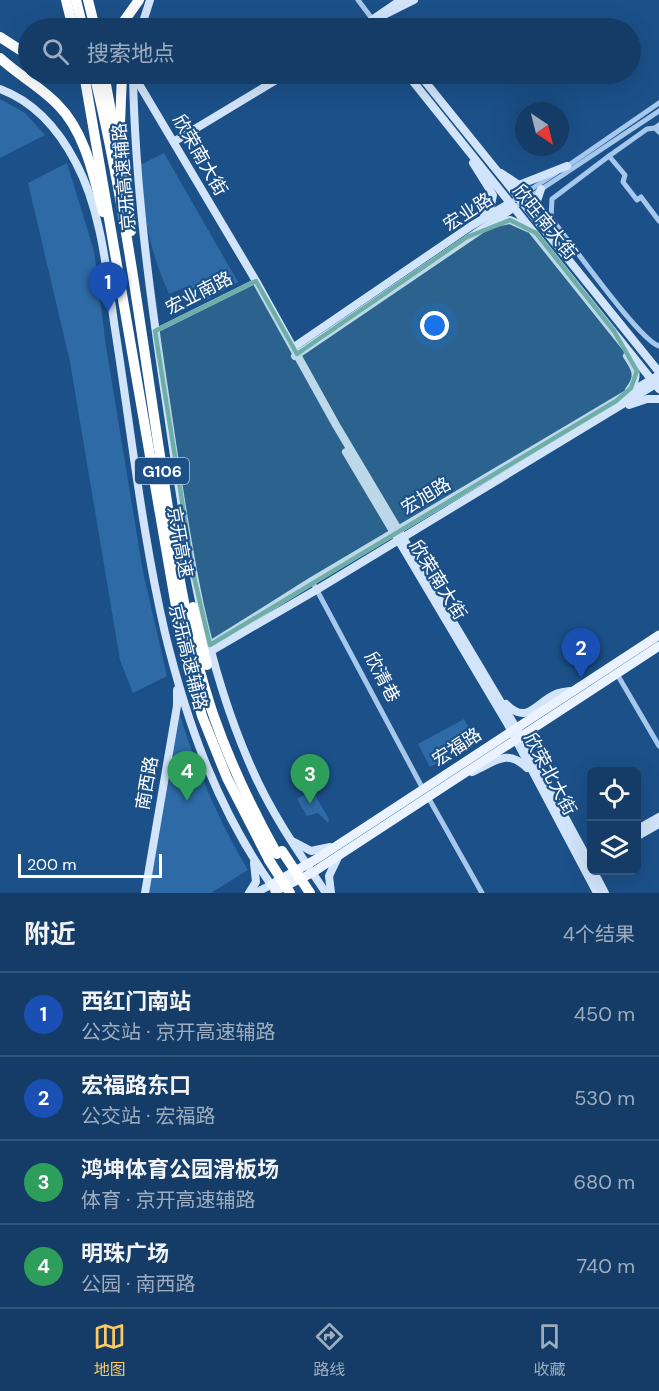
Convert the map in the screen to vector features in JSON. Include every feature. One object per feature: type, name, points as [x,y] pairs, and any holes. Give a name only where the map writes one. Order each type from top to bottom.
[{"type":"highway","points":[[66,0],[70,18]]},
{"type":"highway","points":[[76,0],[80,18]]},
{"type":"highway","points":[[88,0],[92,18]]},
{"type":"highway","points":[[130,18],[141,0]]},
{"type":"highway","points":[[0,37],[18,49]]},
{"type":"highway","points":[[0,58],[18,72]]},
{"type":"highway","points":[[0,70],[18,79]]},
{"type":"highway","points":[[27,84],[44,93]]},
{"type":"highway","points":[[33,84],[59,105],[81,141],[94,178],[122,282]]},
{"type":"highway","name":"京开高速","points":[[86,84],[122,282],[170,582],[182,641],[202,716],[226,778],[276,855]]},
{"type":"highway","name":"京开高速","points":[[96,84],[126,239],[168,510],[192,639],[213,713],[236,774],[276,855]]},
{"type":"highway","points":[[106,84],[130,219],[183,564],[214,695],[238,763],[276,855],[310,893]]},
{"type":"highway","points":[[122,84],[120,124],[130,219]]},
{"type":"highway","name":"G106","points":[[276,855],[290,893]]},
{"type":"highway","name":"G106","points":[[276,855],[303,893]]},
{"type":"main road","name":"宏福路","points":[[425,793],[454,780],[570,692],[659,635]]},
{"type":"main road","name":"宏福路","points":[[273,890],[516,734],[617,674],[659,646]]},
{"type":"street","points":[[144,18],[150,0]]},
{"type":"street","points":[[358,0],[370,18]]},
{"type":"street","points":[[381,18],[401,0]]},
{"type":"street","points":[[384,18],[414,0]]},
{"type":"street","name":"京开高速辅路","points":[[133,84],[138,196],[155,331],[194,577],[211,648],[248,760],[290,839],[326,893]]},
{"type":"street","name":"欣荣南大街","points":[[139,84],[256,281],[400,540],[516,734]]},
{"type":"street","points":[[175,141],[269,84]]},
{"type":"street","name":"欣旺南大街","points":[[415,84],[465,146],[640,348],[657,380]]},
{"type":"street","name":"欣旺南大街","points":[[427,84],[493,167],[515,203]]},
{"type":"street","name":"京开高速辅路","points":[[0,89],[24,101],[41,114],[66,145],[86,187],[104,259],[156,586],[188,722],[217,793],[273,890]]},
{"type":"street","name":"宏业路","points":[[295,352],[467,237],[659,103]]},
{"type":"street","name":"宏业路","points":[[295,352],[471,226],[541,189],[569,167],[659,111]]},
{"type":"street","points":[[658,128],[647,129],[552,199],[551,218],[630,318],[653,344],[659,346]]},
{"type":"street","points":[[465,146],[494,200],[490,210],[471,226]]},
{"type":"street","points":[[609,156],[625,176],[623,182],[636,200],[641,198],[659,221]]},
{"type":"street","points":[[493,167],[519,184],[569,167]]},
{"type":"street","points":[[539,231],[535,207],[541,189]]},
{"type":"street","points":[[467,237],[497,222],[510,220],[539,231]]},
{"type":"street","name":"欣旺南大街","points":[[539,231],[614,331],[657,380]]},
{"type":"street","name":"宏业南路","points":[[155,331],[256,281]]},
{"type":"street","points":[[614,331],[637,371],[631,388],[617,404]]},
{"type":"street","points":[[640,348],[659,362]]},
{"type":"street","name":"宏旭路","points":[[211,648],[312,581],[657,380]]},
{"type":"street","points":[[617,404],[659,399]]},
{"type":"street","name":"宏旭路","points":[[211,648],[318,589],[400,540],[617,404]]},
{"type":"street","name":"欣荣南大街","points":[[400,540],[499,698],[516,734]]},
{"type":"street","name":"欣清巷","points":[[312,581],[425,793],[482,893]]},
{"type":"street","points":[[617,674],[659,746]]},
{"type":"street","name":"南西路","points":[[145,893],[177,706],[177,679]]},
{"type":"street","points":[[499,698],[512,710],[523,713],[556,694],[570,692]]},
{"type":"street","name":"欣荣北大街","points":[[516,734],[535,776],[587,859]]},
{"type":"street","name":"欣荣北大街","points":[[516,734],[587,859]]},
{"type":"street","points":[[454,780],[506,757],[515,757],[535,776]]},
{"type":"street","points":[[641,827],[659,817]]},
{"type":"street","points":[[641,834],[659,824]]},
{"type":"street","points":[[290,839],[311,851],[337,850],[329,876],[331,893]]},
{"type":"street","points":[[249,893],[256,877],[250,853]]},
{"type":"street","name":"欣荣北大街","points":[[593,875],[597,893]]},
{"type":"street","name":"欣荣北大街","points":[[596,875],[605,893]]},
{"type":"street","points":[[255,893],[273,890]]},
{"type":"highlighted area","points":[[510,220],[536,233],[614,331],[637,371],[631,388],[616,401],[210,645],[194,577],[155,331],[256,281],[297,354],[467,237]]},
{"type":"shaded area","points":[[0,99],[25,113],[45,135],[0,158]]},
{"type":"shaded area","points":[[164,153],[238,282],[205,301],[199,291],[188,286],[169,294],[156,261],[145,216],[140,165]]},
{"type":"shaded area","points":[[67,163],[94,251],[106,346],[143,572],[167,676],[133,693],[120,660],[70,362],[28,183]]},
{"type":"shaded area","points":[[178,709],[208,792],[248,870],[211,893],[146,893]]},
{"type":"shaded area","points":[[464,719],[477,742],[430,767],[418,744]]},
{"type":"shaded area","points":[[312,790],[329,819],[328,823],[318,813],[307,816],[297,799]]},
{"type":"place","name":"西红门南站","points":[[108,312]]},
{"type":"place","name":"宏福路东口","points":[[581,678]]},
{"type":"place","name":"明珠广场","points":[[187,801]]},
{"type":"place","name":"鸿坤体育公园滑板场","points":[[310,804]]}]
